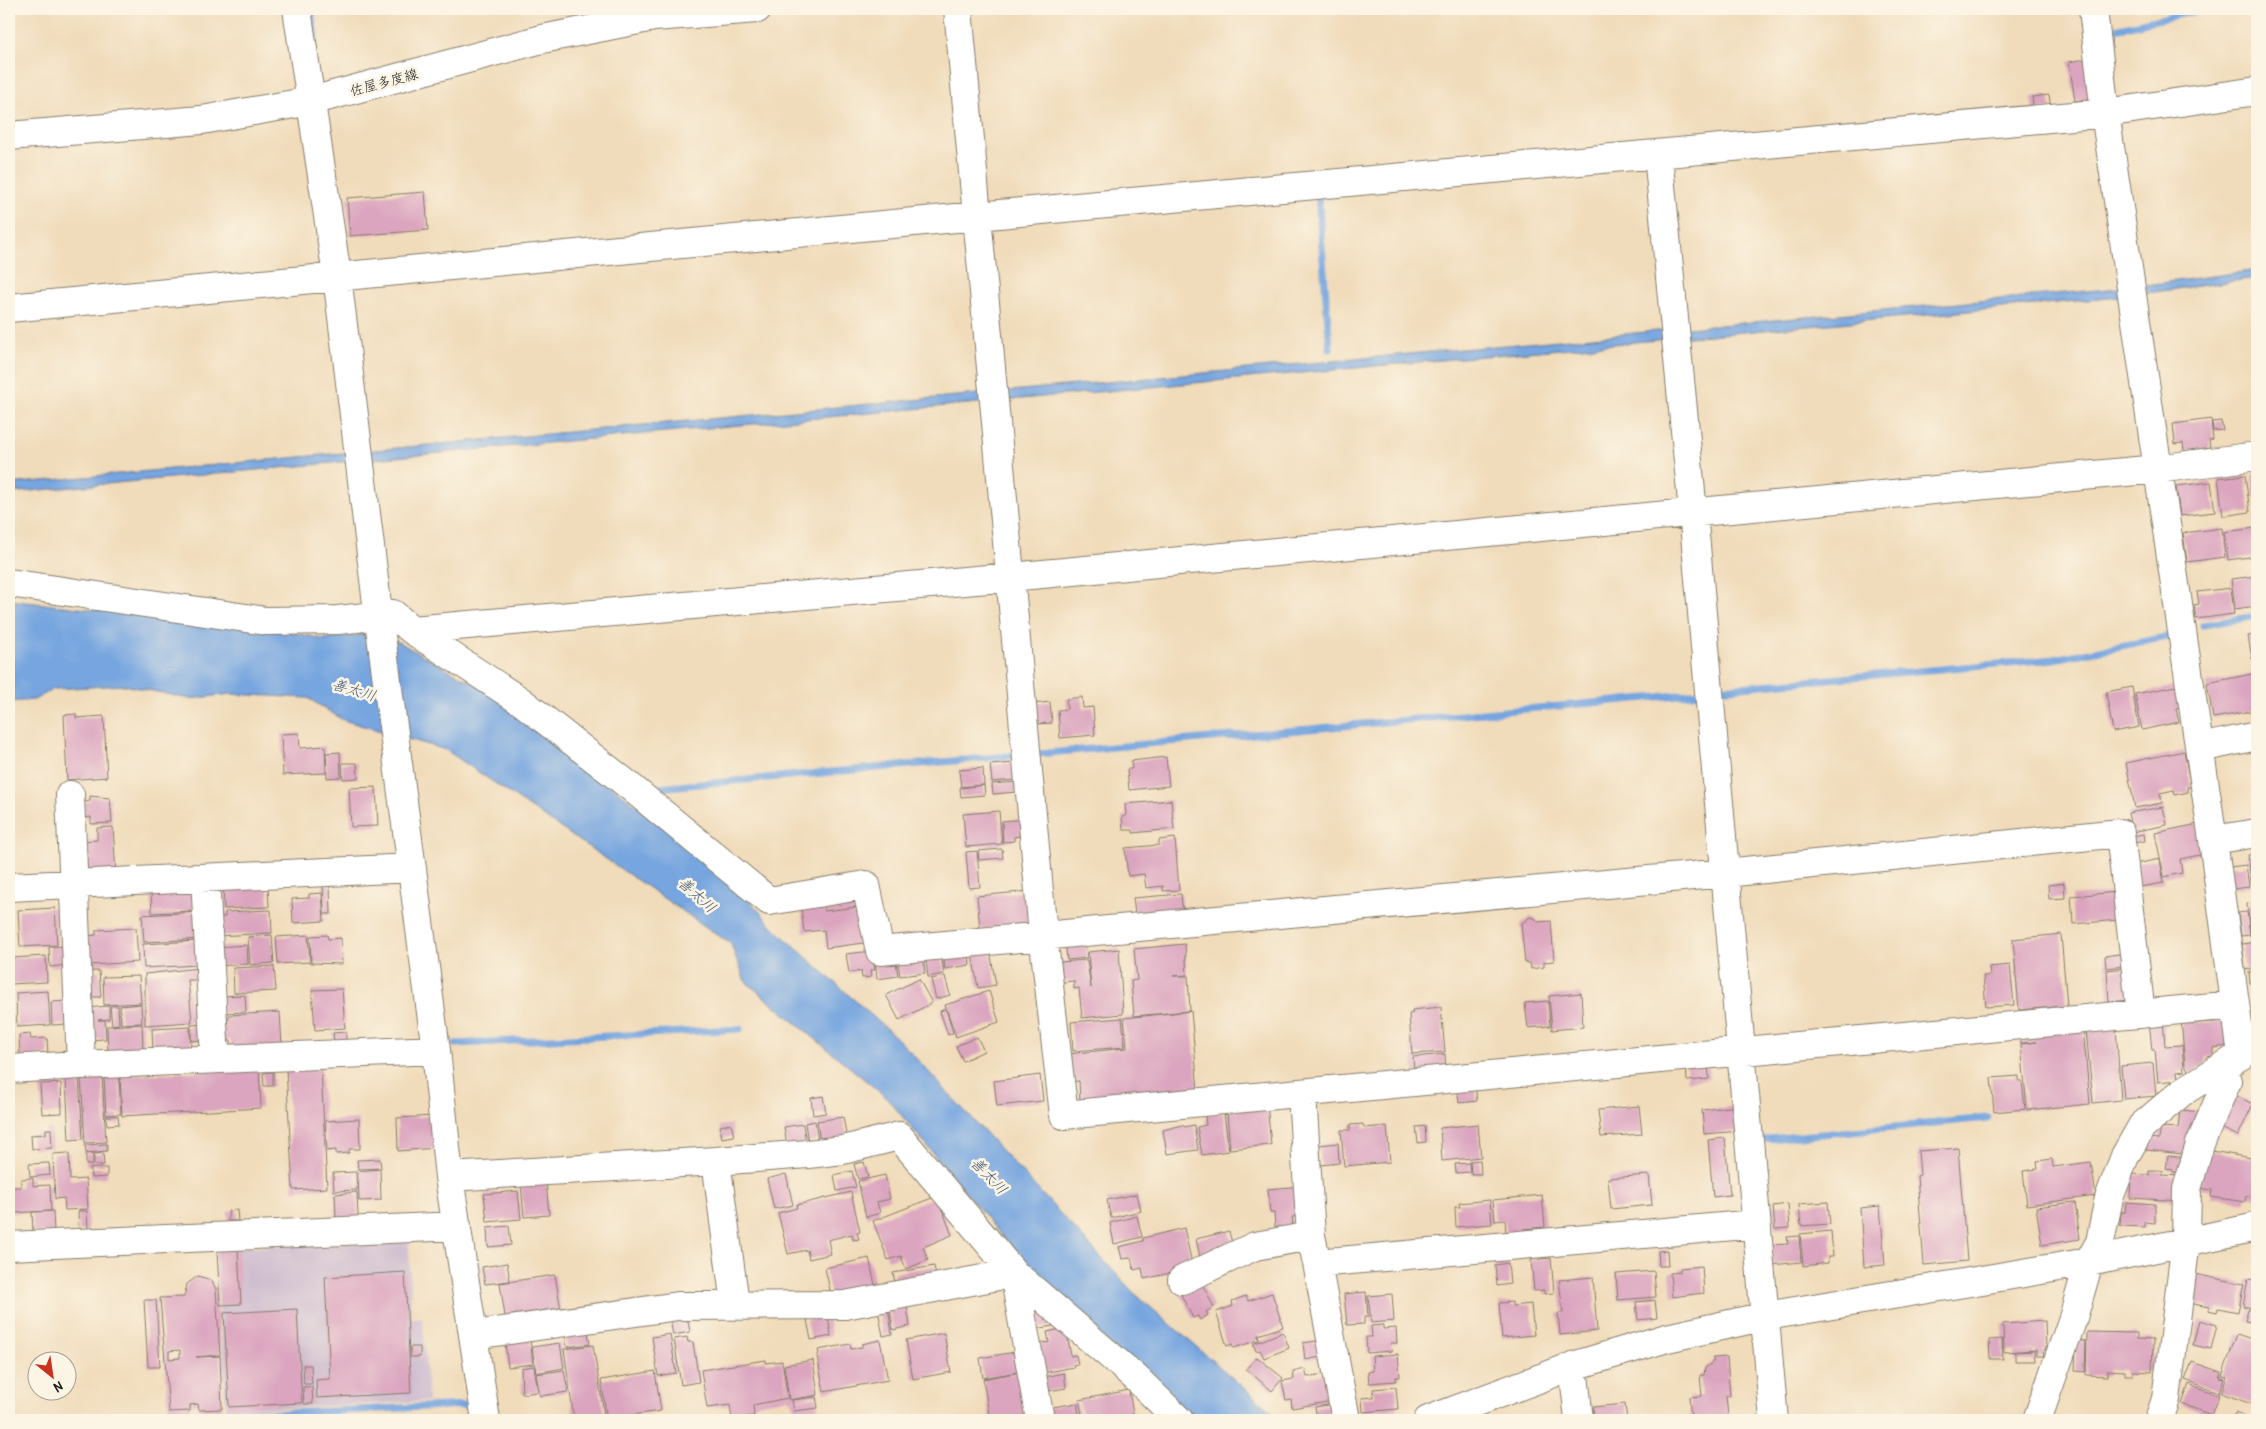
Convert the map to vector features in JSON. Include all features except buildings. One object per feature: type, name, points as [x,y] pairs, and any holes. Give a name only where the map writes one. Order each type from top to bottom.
[{"type":"street","points":[[297,9],[336,276],[379,622],[436,1050],[450,1177],[486,1420]]},
{"type":"street","name":"佐屋多度線","points":[[9,136],[202,120],[311,101],[542,40],[654,17],[757,9]]},
{"type":"street","points":[[958,9],[1043,934],[1064,1115],[2234,1005]]},
{"type":"street","points":[[2093,9],[2157,469],[2200,748],[2241,1056],[2227,1081],[2200,1144],[2188,1189],[2186,1241],[2166,1399],[2159,1420]]},
{"type":"street","points":[[9,308],[978,216],[2106,113],[2257,91]]},
{"type":"street","points":[[1658,155],[1693,512],[1774,1420]]},
{"type":"street","points":[[412,630],[1010,577],[2157,469],[2257,456]]},
{"type":"street","points":[[9,583],[266,621],[338,620],[379,622],[393,614],[412,630],[522,702],[627,784],[769,901],[866,885],[880,951],[1043,934],[1725,873],[2120,833],[2141,1014]]},
{"type":"street","points":[[2200,748],[2257,736]]},
{"type":"street","points":[[70,795],[81,1065]]},
{"type":"street","points":[[2213,840],[2257,833]]},
{"type":"street","points":[[9,888],[412,868]]},
{"type":"street","points":[[205,878],[215,1059]]},
{"type":"street","points":[[9,1069],[436,1050]]},
{"type":"street","points":[[2038,1420],[2089,1262],[2100,1242],[2109,1198],[2125,1156],[2142,1126],[2182,1092],[2241,1056]]},
{"type":"street","points":[[1302,1094],[1311,1236],[1346,1420]]},
{"type":"street","points":[[450,1177],[716,1161],[834,1151],[899,1136],[1014,1273],[1136,1378],[1179,1420]]},
{"type":"street","points":[[716,1161],[736,1304]]},
{"type":"street","points":[[1317,1263],[1756,1224]]},
{"type":"street","points":[[9,1246],[457,1226]]},
{"type":"street","points":[[1428,1420],[1573,1366],[1667,1338],[1766,1316],[2089,1262],[2257,1227]]},
{"type":"street","points":[[1182,1280],[1255,1246],[1311,1236]]},
{"type":"street","points":[[474,1334],[678,1306],[736,1304],[845,1305],[1014,1273]]},
{"type":"street","points":[[1014,1273],[1040,1420]]},
{"type":"street","points":[[1573,1366],[1579,1420]]},
{"type":"shaded area","points":[[409,1242],[411,1318],[423,1318],[428,1401],[226,1411],[215,1248]]},
{"type":"water","points":[[2257,270],[2257,278],[2147,293],[2146,285]]},
{"type":"water","points":[[2119,288],[2120,297],[9,493],[9,484]]},
{"type":"water","name":"善太川","points":[[9,600],[292,632],[322,639],[370,634],[391,638],[482,688],[723,871],[777,931],[897,1038],[1133,1292],[1281,1420],[1193,1420],[1098,1334],[1000,1234],[887,1098],[745,981],[731,944],[446,750],[343,720],[308,698],[231,694],[190,699],[124,685],[54,689],[34,700],[9,702]]},
{"type":"waterway","points":[[311,9],[315,36]]},
{"type":"waterway","points":[[2111,30],[2204,9]]},
{"type":"waterway","points":[[1318,195],[1330,349]]},
{"type":"waterway","points":[[2203,625],[2257,616]]},
{"type":"waterway","points":[[1717,689],[2054,659],[2167,637]]},
{"type":"waterway","points":[[1037,754],[1701,693]]},
{"type":"waterway","points":[[656,788],[1019,755]]},
{"type":"waterway","points":[[456,1044],[740,1029]]},
{"type":"waterway","points":[[1759,1144],[1758,1140],[1988,1118]]},
{"type":"waterway","points":[[137,1420],[469,1405]]}]
